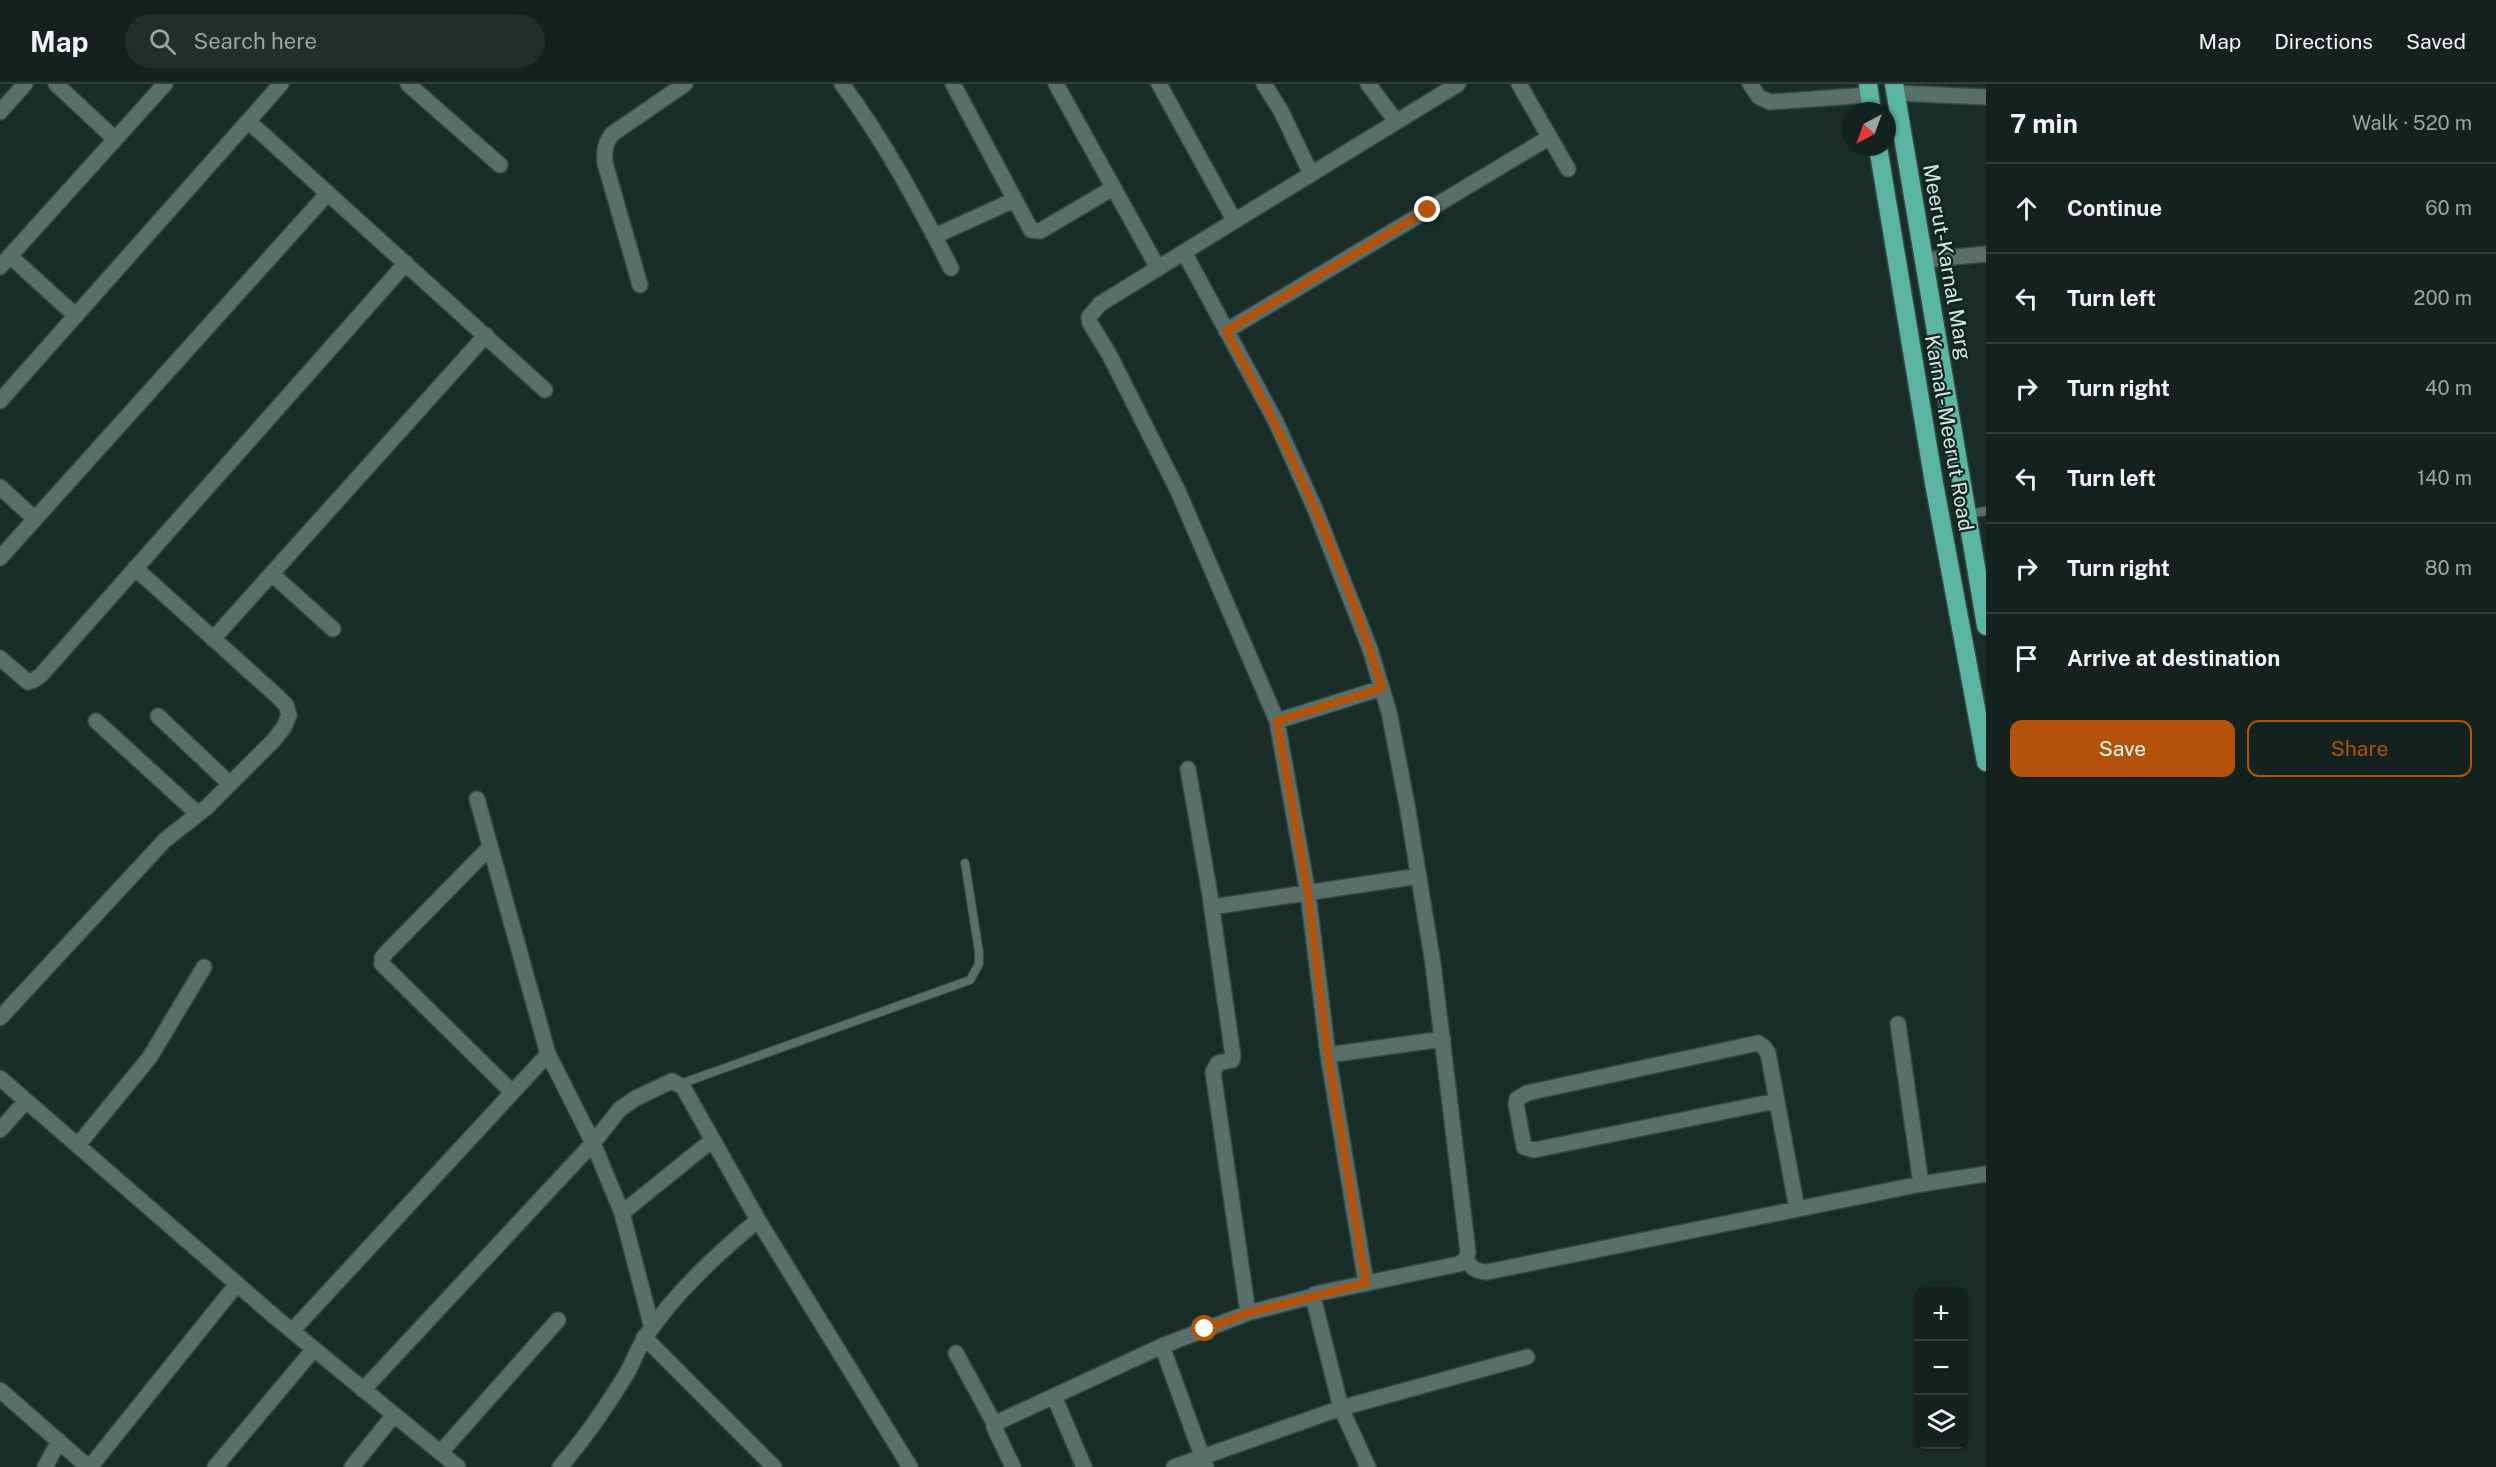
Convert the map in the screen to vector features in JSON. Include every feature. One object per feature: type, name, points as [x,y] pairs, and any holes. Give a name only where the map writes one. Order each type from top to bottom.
[{"type":"highway","name":"Meerut-Karnal Marg","points":[[1895,89],[1985,619]]},
{"type":"highway","name":"Karnal- Meerut Road","points":[[1880,156],[1934,483],[1986,762]]},
{"type":"street","points":[[0,112],[25,84]]},
{"type":"street","points":[[56,84],[115,139]]},
{"type":"street","points":[[76,316],[5,261],[165,84]]},
{"type":"street","points":[[0,401],[281,84]]},
{"type":"street","points":[[408,84],[500,165]]},
{"type":"street","points":[[640,285],[605,163],[604,151],[612,134],[685,84]]},
{"type":"street","points":[[842,84],[886,147],[951,268]]},
{"type":"street","points":[[953,84],[1014,200],[1029,227],[1035,232],[1113,188]]},
{"type":"street","points":[[1056,84],[1158,268]]},
{"type":"street","points":[[1159,84],[1234,220]]},
{"type":"street","points":[[1264,84],[1281,111],[1311,174]]},
{"type":"street","points":[[1368,84],[1396,121]]},
{"type":"street","points":[[1519,84],[1568,169]]},
{"type":"street","points":[[1750,84],[1759,97],[1770,102],[1870,96]]},
{"type":"street","points":[[1366,1283],[1328,1056],[1308,894],[1277,721],[1178,491],[1109,354],[1090,323],[1089,317],[1100,304],[1448,87]]},
{"type":"street","points":[[1895,89],[1986,97]]},
{"type":"street","points":[[248,121],[545,390]]},
{"type":"street","points":[[1226,331],[1550,137]]},
{"type":"street","points":[[0,558],[328,193]]},
{"type":"street","points":[[935,236],[1014,200]]},
{"type":"street","points":[[995,1425],[1162,1346],[1248,1313],[1366,1283],[1459,1264],[1466,1259],[1468,1252],[1443,1039],[1419,876],[1391,723],[1382,688],[1370,649],[1315,509],[1276,422],[1184,252]]},
{"type":"street","points":[[1924,260],[1986,255]]},
{"type":"street","points":[[1,661],[28,682],[34,680],[406,263]]},
{"type":"street","points":[[213,639],[486,335]]},
{"type":"street","points":[[0,487],[35,519]]},
{"type":"street","points":[[0,1018],[165,840],[198,814],[230,784],[284,727],[289,715],[286,705],[277,696],[135,568]]},
{"type":"street","points":[[272,574],[333,629]]},
{"type":"street","points":[[1277,721],[1382,688]]},
{"type":"street","points":[[158,716],[230,784]]},
{"type":"street","points":[[96,721],[198,814]]},
{"type":"street","points":[[1188,769],[1212,907],[1233,1056],[1228,1062],[1218,1063],[1213,1072],[1248,1313]]},
{"type":"street","points":[[477,799],[548,1054],[593,1143],[622,1213],[648,1333],[774,1467]]},
{"type":"street","points":[[490,848],[386,953],[382,958],[382,964],[512,1092]]},
{"type":"street","points":[[1212,907],[1419,876]]},
{"type":"street","points":[[78,1146],[150,1058],[204,967]]},
{"type":"street","points":[[1898,1024],[1922,1184]]},
{"type":"street","points":[[1328,1056],[1443,1039]]},
{"type":"street","points":[[1776,1101],[1534,1150],[1524,1147],[1521,1141],[1516,1104],[1516,1099],[1527,1093],[1758,1043],[1767,1053],[1797,1209]]},
{"type":"street","points":[[292,1331],[548,1054]]},
{"type":"street","points":[[0,1078],[292,1331],[458,1467]]},
{"type":"street","points":[[363,1390],[593,1143],[620,1109],[636,1098],[672,1081],[680,1084],[758,1220],[910,1467]]},
{"type":"street","points":[[0,1130],[26,1101]]},
{"type":"street","points":[[622,1213],[711,1141]]},
{"type":"street","points":[[1466,1259],[1471,1268],[1478,1272],[1487,1272],[1922,1184],[1986,1174]]},
{"type":"street","points":[[560,1467],[600,1417],[648,1333],[679,1292],[728,1244],[758,1220]]},
{"type":"street","points":[[0,1390],[89,1467],[237,1284]]},
{"type":"street","points":[[1314,1296],[1341,1408],[1368,1467]]},
{"type":"street","points":[[441,1452],[558,1320]]},
{"type":"street","points":[[1162,1346],[1204,1462]]},
{"type":"street","points":[[215,1467],[314,1349]]},
{"type":"street","points":[[956,1353],[995,1425],[1001,1444],[1013,1467]]},
{"type":"street","points":[[1174,1467],[1204,1462],[1341,1408],[1527,1357]]},
{"type":"street","points":[[1054,1396],[1084,1467]]},
{"type":"street","points":[[352,1467],[394,1415]]},
{"type":"street","points":[[45,1467],[59,1441]]},
{"type":"lane","points":[[1967,514],[1986,511]]},
{"type":"lane","points":[[680,1084],[970,980],[979,964],[979,952],[966,863]]},
{"type":"route","points":[[1205,1329],[1248,1313],[1315,1294],[1366,1283],[1328,1056],[1308,894],[1284,747],[1277,721],[1382,688],[1370,649],[1315,509],[1276,422],[1226,331],[1428,210]]}]
